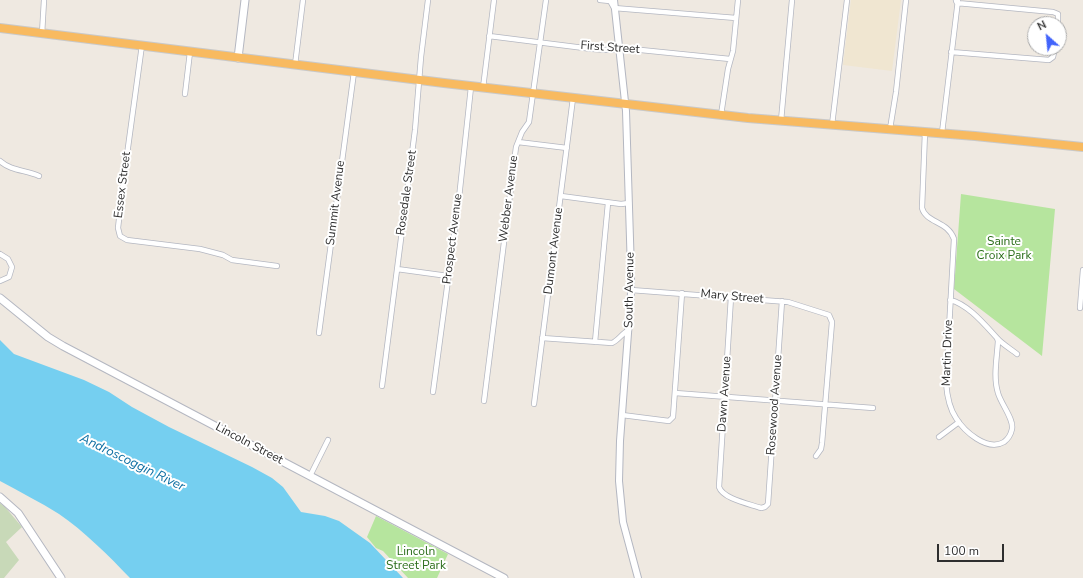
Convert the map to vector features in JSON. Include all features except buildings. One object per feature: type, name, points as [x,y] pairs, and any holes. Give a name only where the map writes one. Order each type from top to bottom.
[{"type":"highway","points":[[0,28],[471,87],[625,103],[721,115],[942,133],[1083,147]]},
{"type":"main road","points":[[238,58],[245,0]]},
{"type":"main road","name":"Lincoln Street","points":[[0,298],[48,337],[63,346],[504,578]]},
{"type":"main road","points":[[0,497],[18,513],[61,578]]},
{"type":"street","points":[[42,34],[44,0]]},
{"type":"street","points":[[295,65],[303,0]]},
{"type":"street","name":"Rosedale Street","points":[[382,386],[415,130],[428,0]]},
{"type":"street","points":[[483,88],[494,0]]},
{"type":"street","name":"Webber Avenue","points":[[484,400],[516,146],[522,132],[529,122],[546,0]]},
{"type":"street","points":[[600,0],[612,2],[614,8],[736,18]]},
{"type":"street","name":"South Avenue","points":[[614,0],[625,103],[631,290],[619,470],[620,503],[628,544],[638,578]]},
{"type":"street","points":[[721,115],[730,59],[733,51],[738,0]]},
{"type":"street","points":[[781,121],[792,0]]},
{"type":"street","points":[[832,125],[847,0]]},
{"type":"street","points":[[890,129],[896,92],[906,0]]},
{"type":"street","points":[[942,133],[957,1],[1052,12],[1058,14],[1058,16]]},
{"type":"street","name":"First Street","points":[[489,36],[608,50],[631,49],[730,59]]},
{"type":"street","name":"Essex Street","points":[[142,46],[123,184],[118,228],[120,236],[127,240],[200,249],[223,255],[232,260],[277,266]]},
{"type":"street","points":[[185,94],[190,52]]},
{"type":"street","points":[[951,52],[1050,60],[1053,56]]},
{"type":"street","name":"Summit Avenue","points":[[320,333],[354,72]]},
{"type":"street","name":"Prospect Avenue","points":[[433,392],[459,198],[471,87]]},
{"type":"street","name":"Dumont Avenue","points":[[534,404],[573,98]]},
{"type":"street","name":"Martin Drive","points":[[925,132],[922,208],[927,216],[944,226],[952,235],[954,243],[946,388],[950,407],[959,422],[974,438],[992,444],[1004,442],[1010,434],[1012,423],[1000,401],[996,386],[997,338]]},
{"type":"street","points":[[518,142],[566,148]]},
{"type":"street","points":[[0,161],[8,166],[39,176]]},
{"type":"street","points":[[561,196],[608,203],[629,204]]},
{"type":"street","points":[[595,342],[608,203]]},
{"type":"street","points":[[0,254],[8,259],[12,267],[8,277],[0,281]]},
{"type":"street","points":[[397,269],[448,276]]},
{"type":"street","points":[[1080,308],[1083,270]]},
{"type":"street","name":"Mary Street","points":[[631,290],[782,301],[824,312],[830,316],[832,322],[826,405]]},
{"type":"street","points":[[622,415],[661,421],[671,420],[673,417],[682,293]]},
{"type":"street","name":"Dawn Avenue","points":[[731,298],[718,487],[726,496],[766,508]]},
{"type":"street","points":[[950,300],[960,303],[968,309],[997,338],[1017,354]]},
{"type":"street","name":"Rosewood Avenue","points":[[766,508],[776,401],[782,301]]},
{"type":"street","points":[[542,338],[612,343],[629,330]]},
{"type":"street","points":[[675,394],[873,408]]},
{"type":"street","points":[[816,456],[820,452],[822,443],[826,405]]},
{"type":"street","points":[[939,437],[959,422]]},
{"type":"street","points":[[310,476],[328,440]]},
{"type":"shaded area","points":[[851,0],[901,0],[892,71],[843,65]]},
{"type":"green space","name":"Sainte Croix Park","points":[[961,194],[1055,209],[1042,356],[954,289]]},
{"type":"green space","points":[[0,503],[22,527],[6,542],[19,560],[4,578],[0,578]]},
{"type":"green space","name":"Lincoln Street Park","points":[[376,516],[448,554],[437,578],[408,578],[383,551],[376,548],[367,537]]},
{"type":"water","name":"Androscoggin River","points":[[0,340],[14,354],[84,380],[109,392],[132,407],[169,427],[272,478],[283,487],[301,512],[325,516],[339,521],[370,543],[403,578],[130,578],[78,528],[45,505],[0,481]]}]
